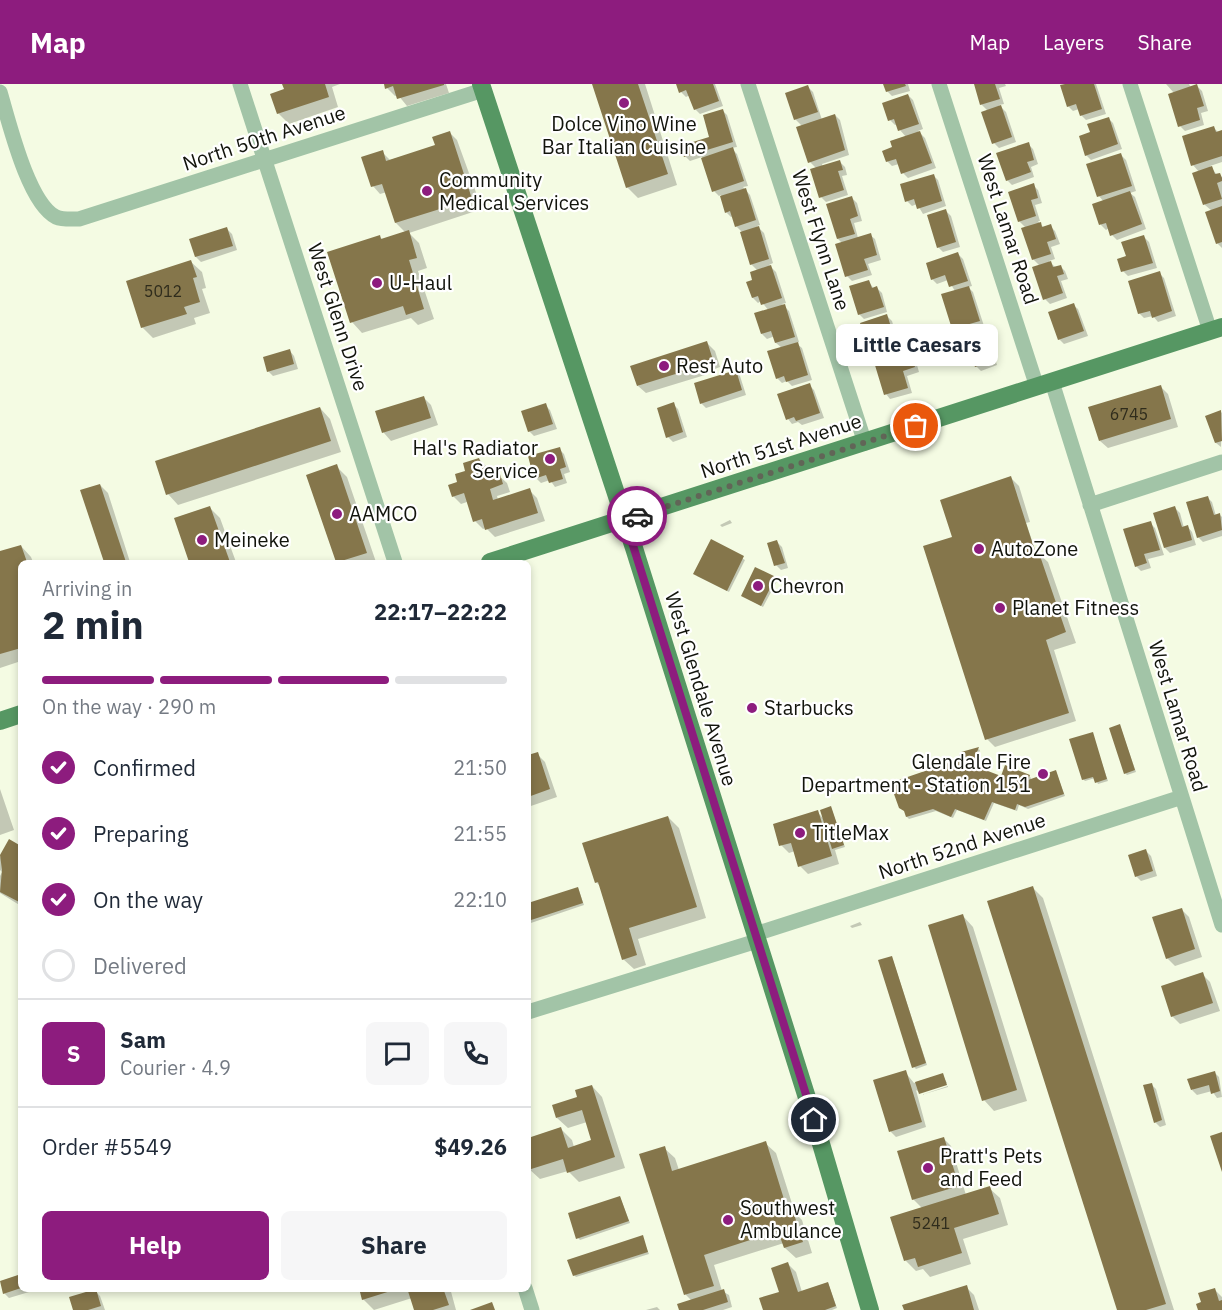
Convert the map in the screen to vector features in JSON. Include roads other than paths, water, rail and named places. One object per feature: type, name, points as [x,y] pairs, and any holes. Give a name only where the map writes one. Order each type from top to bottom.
[{"type":"main road","name":"West Glendale Avenue","points":[[482,87],[625,520],[814,1120],[870,1310]]},
{"type":"main road","name":"North 51st Avenue","points":[[496,560],[1216,329]]},
{"type":"main road","points":[[0,721],[18,715]]},
{"type":"street","name":"West Glenn Drive","points":[[240,84],[394,560]]},
{"type":"street","name":"West Flynn Lane","points":[[748,84],[865,443]]},
{"type":"street","name":"West Lamar Road","points":[[939,84],[1045,385],[1090,505],[1222,925]]},
{"type":"street","points":[[1130,84],[1216,329]]},
{"type":"street","name":"North 50th Avenue","points":[[0,92],[34,195],[57,218],[79,219],[265,160],[482,87]]},
{"type":"street","points":[[1090,505],[1222,462]]},
{"type":"street","name":"North 52nd Avenue","points":[[531,1011],[1182,797]]},
{"type":"street","points":[[526,1292],[532,1310]]},
{"type":"place","name":"Dolce Vino Wine Bar Italian Cuisine","points":[[624,103]]},
{"type":"place","name":"Community Medical Services","points":[[427,191]]},
{"type":"place","name":"U-Haul","points":[[377,283]]},
{"type":"place","name":"Rest Auto","points":[[664,366]]},
{"type":"place","name":"Little Caesars","points":[[916,426]]},
{"type":"place","name":"Hal's Radiator Service","points":[[550,459]]},
{"type":"place","name":"AAMCO","points":[[337,514]]},
{"type":"place","name":"Meineke","points":[[202,540]]},
{"type":"place","name":"AutoZone","points":[[979,549]]},
{"type":"place","name":"Chevron","points":[[758,586]]},
{"type":"place","name":"Planet Fitness","points":[[1000,608]]},
{"type":"place","name":"Starbucks","points":[[752,708]]},
{"type":"place","name":"Glendale Fire Department - Station 151","points":[[1043,774]]},
{"type":"place","name":"TitleMax","points":[[800,833]]},
{"type":"place","name":"Pratt's Pets and Feed","points":[[928,1168]]},
{"type":"place","name":"Southwest Ambulance","points":[[728,1220]]}]
